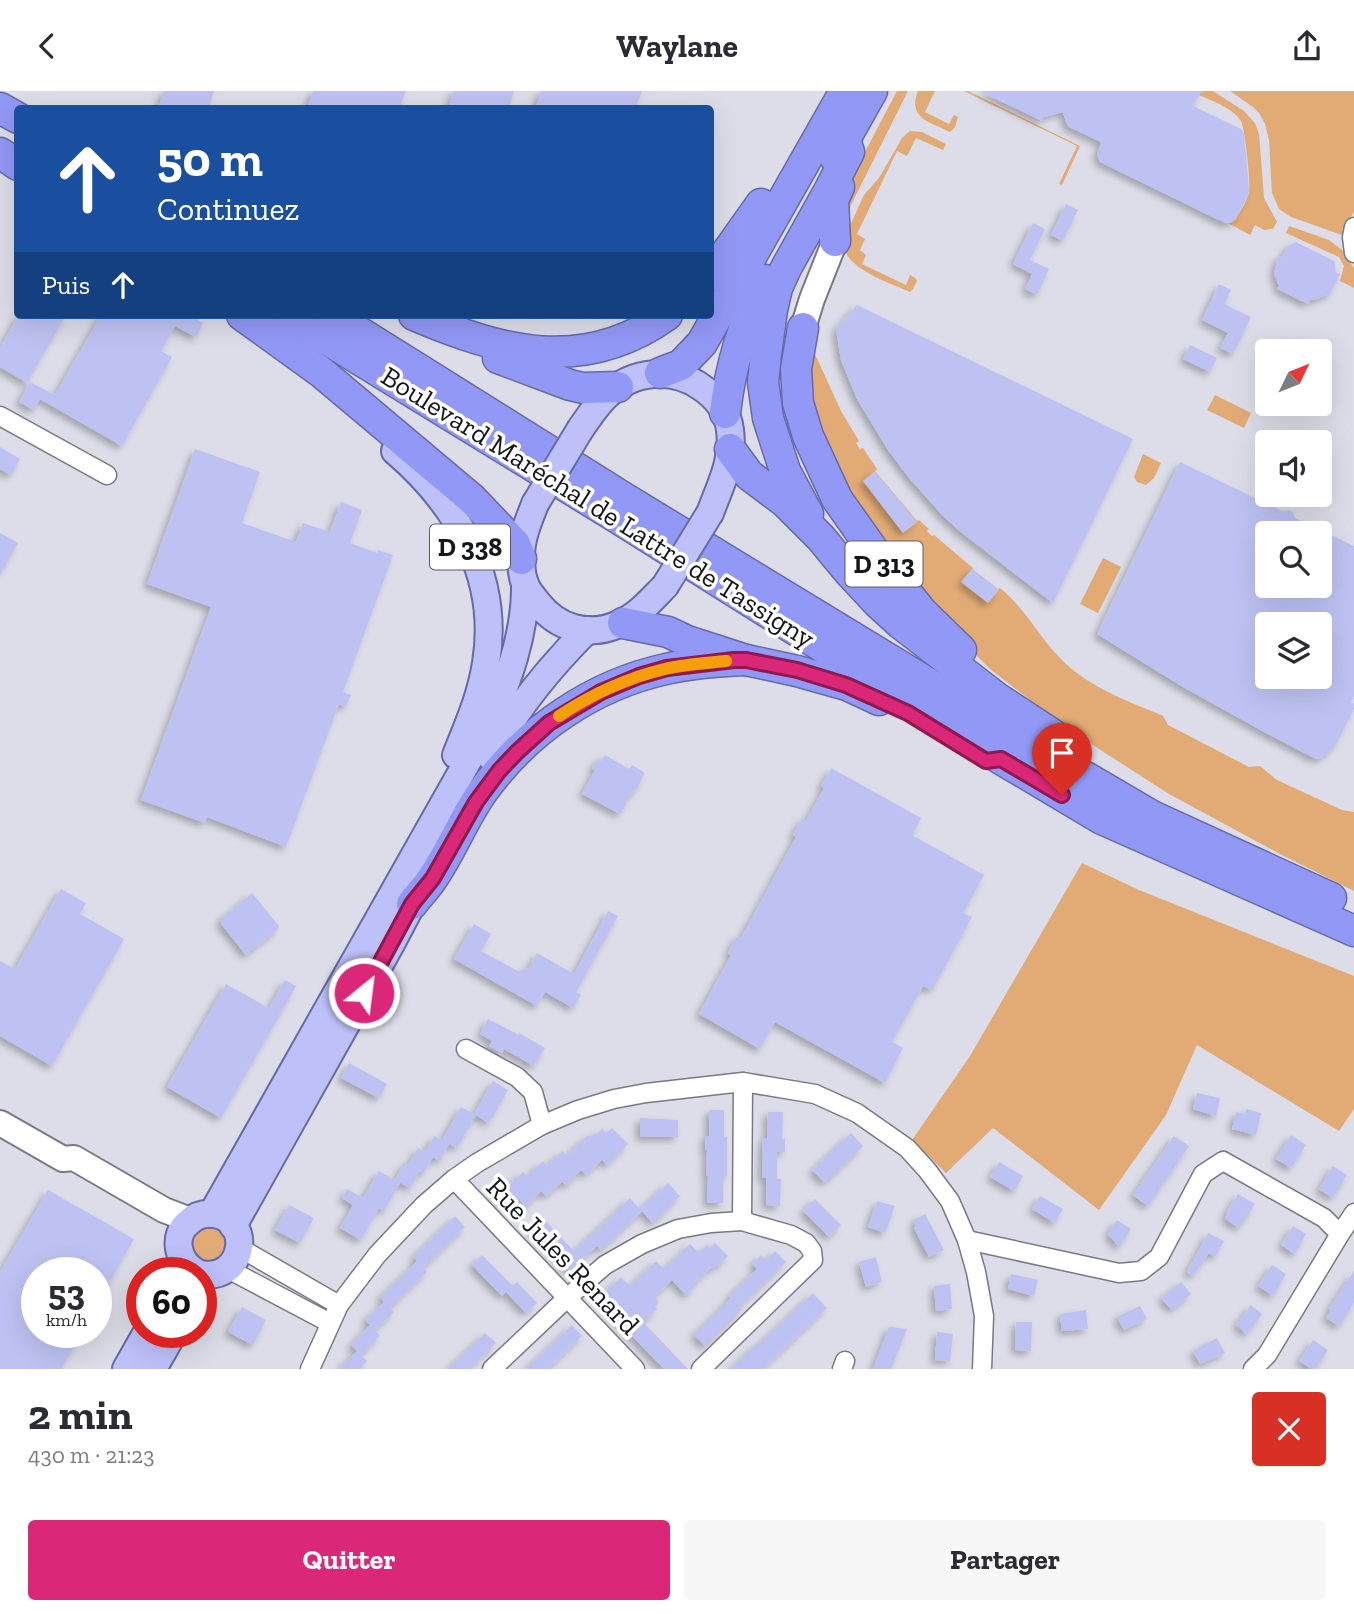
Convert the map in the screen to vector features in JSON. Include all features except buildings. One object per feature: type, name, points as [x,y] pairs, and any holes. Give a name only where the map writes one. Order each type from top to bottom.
[{"type":"highway","points":[[714,270],[752,218],[831,91]]},
{"type":"highway","points":[[660,373],[681,365],[702,342],[845,91]]},
{"type":"highway","points":[[725,413],[738,352],[757,296],[872,91]]},
{"type":"highway","name":"D 313","points":[[835,241],[833,200],[880,106],[881,91]]},
{"type":"highway","name":"D 313","points":[[821,538],[793,489],[778,453],[768,418],[763,382],[777,288],[849,152],[845,140]]},
{"type":"highway","name":"Boulevard Maréchal de Lattre de Tassigny","points":[[294,319],[1102,819],[1354,930]]},
{"type":"highway","name":"Boulevard Maréchal de Lattre de Tassigny","points":[[338,319],[636,505],[1152,816],[1341,903]]},
{"type":"highway","points":[[410,319],[444,337],[554,380],[583,389],[618,387]]},
{"type":"highway","points":[[424,319],[467,336],[537,352],[566,351],[609,344],[636,334],[660,319]]},
{"type":"highway","name":"D 338","points":[[251,321],[332,381],[472,499],[515,544],[523,571]]},
{"type":"highway","name":"D 313","points":[[803,328],[796,369],[798,403],[808,436],[837,499],[878,557],[922,612],[980,669],[1050,722],[1068,745]]},
{"type":"highway","name":"D 313","points":[[730,449],[749,475],[785,502],[878,603],[997,698],[1068,745],[1341,903]]},
{"type":"highway","points":[[623,623],[668,632],[746,660],[797,670],[846,685],[908,713],[986,761],[1001,759]]},
{"type":"highway","points":[[403,898],[433,878],[484,790],[517,752],[549,723],[601,692],[639,676],[667,668],[746,660]]},
{"type":"main road","name":"D 338","points":[[251,321],[271,346],[407,461],[429,484],[465,534],[476,561],[484,587],[488,615],[486,666],[477,701],[423,840]]},
{"type":"main road","points":[[204,1255],[403,898],[423,840],[487,727],[516,650],[525,600],[523,571],[524,537],[535,504],[581,428],[605,397],[618,387],[643,375],[660,373],[695,383],[716,399],[725,413],[730,431],[728,465],[710,513],[665,586],[637,614],[610,628],[587,631],[564,625],[550,617],[534,599],[523,571]]},
{"type":"main road","points":[[403,898],[421,879],[503,732],[550,670],[587,631]]},
{"type":"main road","points":[[126,1369],[138,1348]]},
{"type":"main road","points":[[153,1369],[165,1348]]},
{"type":"street","points":[[1354,227],[1354,253]]},
{"type":"street","name":"D 313","points":[[803,328],[835,241]]},
{"type":"street","points":[[0,416],[107,475]]},
{"type":"street","points":[[466,1049],[517,1077],[533,1092],[542,1125]]},
{"type":"street","points":[[742,1221],[743,1082]]},
{"type":"street","points":[[310,1369],[339,1305],[392,1238],[454,1179],[542,1125],[579,1110],[646,1093],[743,1082],[815,1094],[857,1112],[907,1148],[927,1170],[950,1201],[967,1240],[976,1272],[984,1317],[982,1369]]},
{"type":"street","points":[[0,1123],[63,1159],[74,1158],[164,1210],[204,1255],[330,1324]]},
{"type":"street","points":[[967,1240],[1119,1273],[1141,1271],[1158,1257],[1203,1174],[1223,1161],[1324,1218],[1340,1234]]},
{"type":"street","name":"Rue Jules Renard","points":[[454,1179],[635,1369]]},
{"type":"street","points":[[1253,1369],[1268,1355],[1354,1213]]},
{"type":"street","points":[[492,1369],[605,1265],[642,1244],[678,1229],[742,1221],[791,1235],[806,1243],[812,1251],[813,1260],[701,1369]]},
{"type":"street","points":[[204,1255],[339,1305]]},
{"type":"shaded area","points":[[897,91],[908,91],[840,227],[838,203]]},
{"type":"shaded area","points":[[918,91],[935,91],[925,112],[949,124],[954,115],[958,117],[950,132],[928,122],[918,113],[915,100]]},
{"type":"shaded area","points":[[964,91],[1080,146],[1062,185],[1059,184],[1077,146]]},
{"type":"shaded area","points":[[1202,91],[1213,91],[1244,111],[1255,123],[1259,134],[1264,198],[1277,222],[1273,229],[1264,230],[1255,225],[1250,235],[1228,223],[1241,210],[1249,192],[1243,126],[1233,112],[1199,95]]},
{"type":"shaded area","points":[[1230,91],[1354,91],[1354,212],[1342,235],[1291,217],[1279,209],[1272,193],[1269,140],[1265,124],[1253,107]]},
{"type":"shaded area","points":[[910,131],[922,132],[946,144],[943,150],[916,138],[907,156],[897,151],[857,234],[865,239],[860,250],[866,255],[862,264],[906,285],[910,275],[917,281],[910,292],[879,279],[858,266],[845,251],[843,241],[864,195],[879,178],[902,138]]},
{"type":"shaded area","points":[[1289,226],[1329,240],[1342,250],[1354,268],[1354,288],[1340,281],[1344,266],[1339,257],[1286,233]]},
{"type":"shaded area","points":[[808,348],[815,354],[841,411],[859,441],[856,443],[860,449],[863,448],[877,469],[875,471],[917,521],[929,529],[927,531],[932,536],[1009,596],[1070,667],[1093,684],[1163,716],[1168,725],[1249,767],[1260,766],[1277,780],[1342,810],[1354,812],[1354,891],[1169,794],[1043,710],[990,669],[890,565],[814,439]]},
{"type":"shaded area","points":[[1215,395],[1251,413],[1244,428],[1207,410]]},
{"type":"shaded area","points":[[1143,454],[1161,463],[1154,478],[1146,485],[1137,482],[1134,477]]},
{"type":"shaded area","points":[[1103,558],[1121,567],[1098,613],[1080,604]]},
{"type":"shaded area","points":[[1082,863],[1139,890],[1354,976],[1354,1109],[1339,1131],[1197,1045],[1166,1115],[1099,1210],[993,1128],[946,1173],[912,1140],[970,1056]]},
{"type":"shaded area","points":[[219,1222],[232,1255],[217,1261],[217,1257],[195,1257],[186,1235],[191,1228]]},
{"type":"slow traffic","points":[[559,716],[601,692],[639,676],[667,668],[726,661]]},
{"type":"route","points":[[364,993],[412,904],[433,878],[476,802],[499,771],[549,723],[565,712],[627,680],[667,668],[746,660],[797,670],[846,685],[908,713],[986,761],[1001,759],[1062,795]]}]
